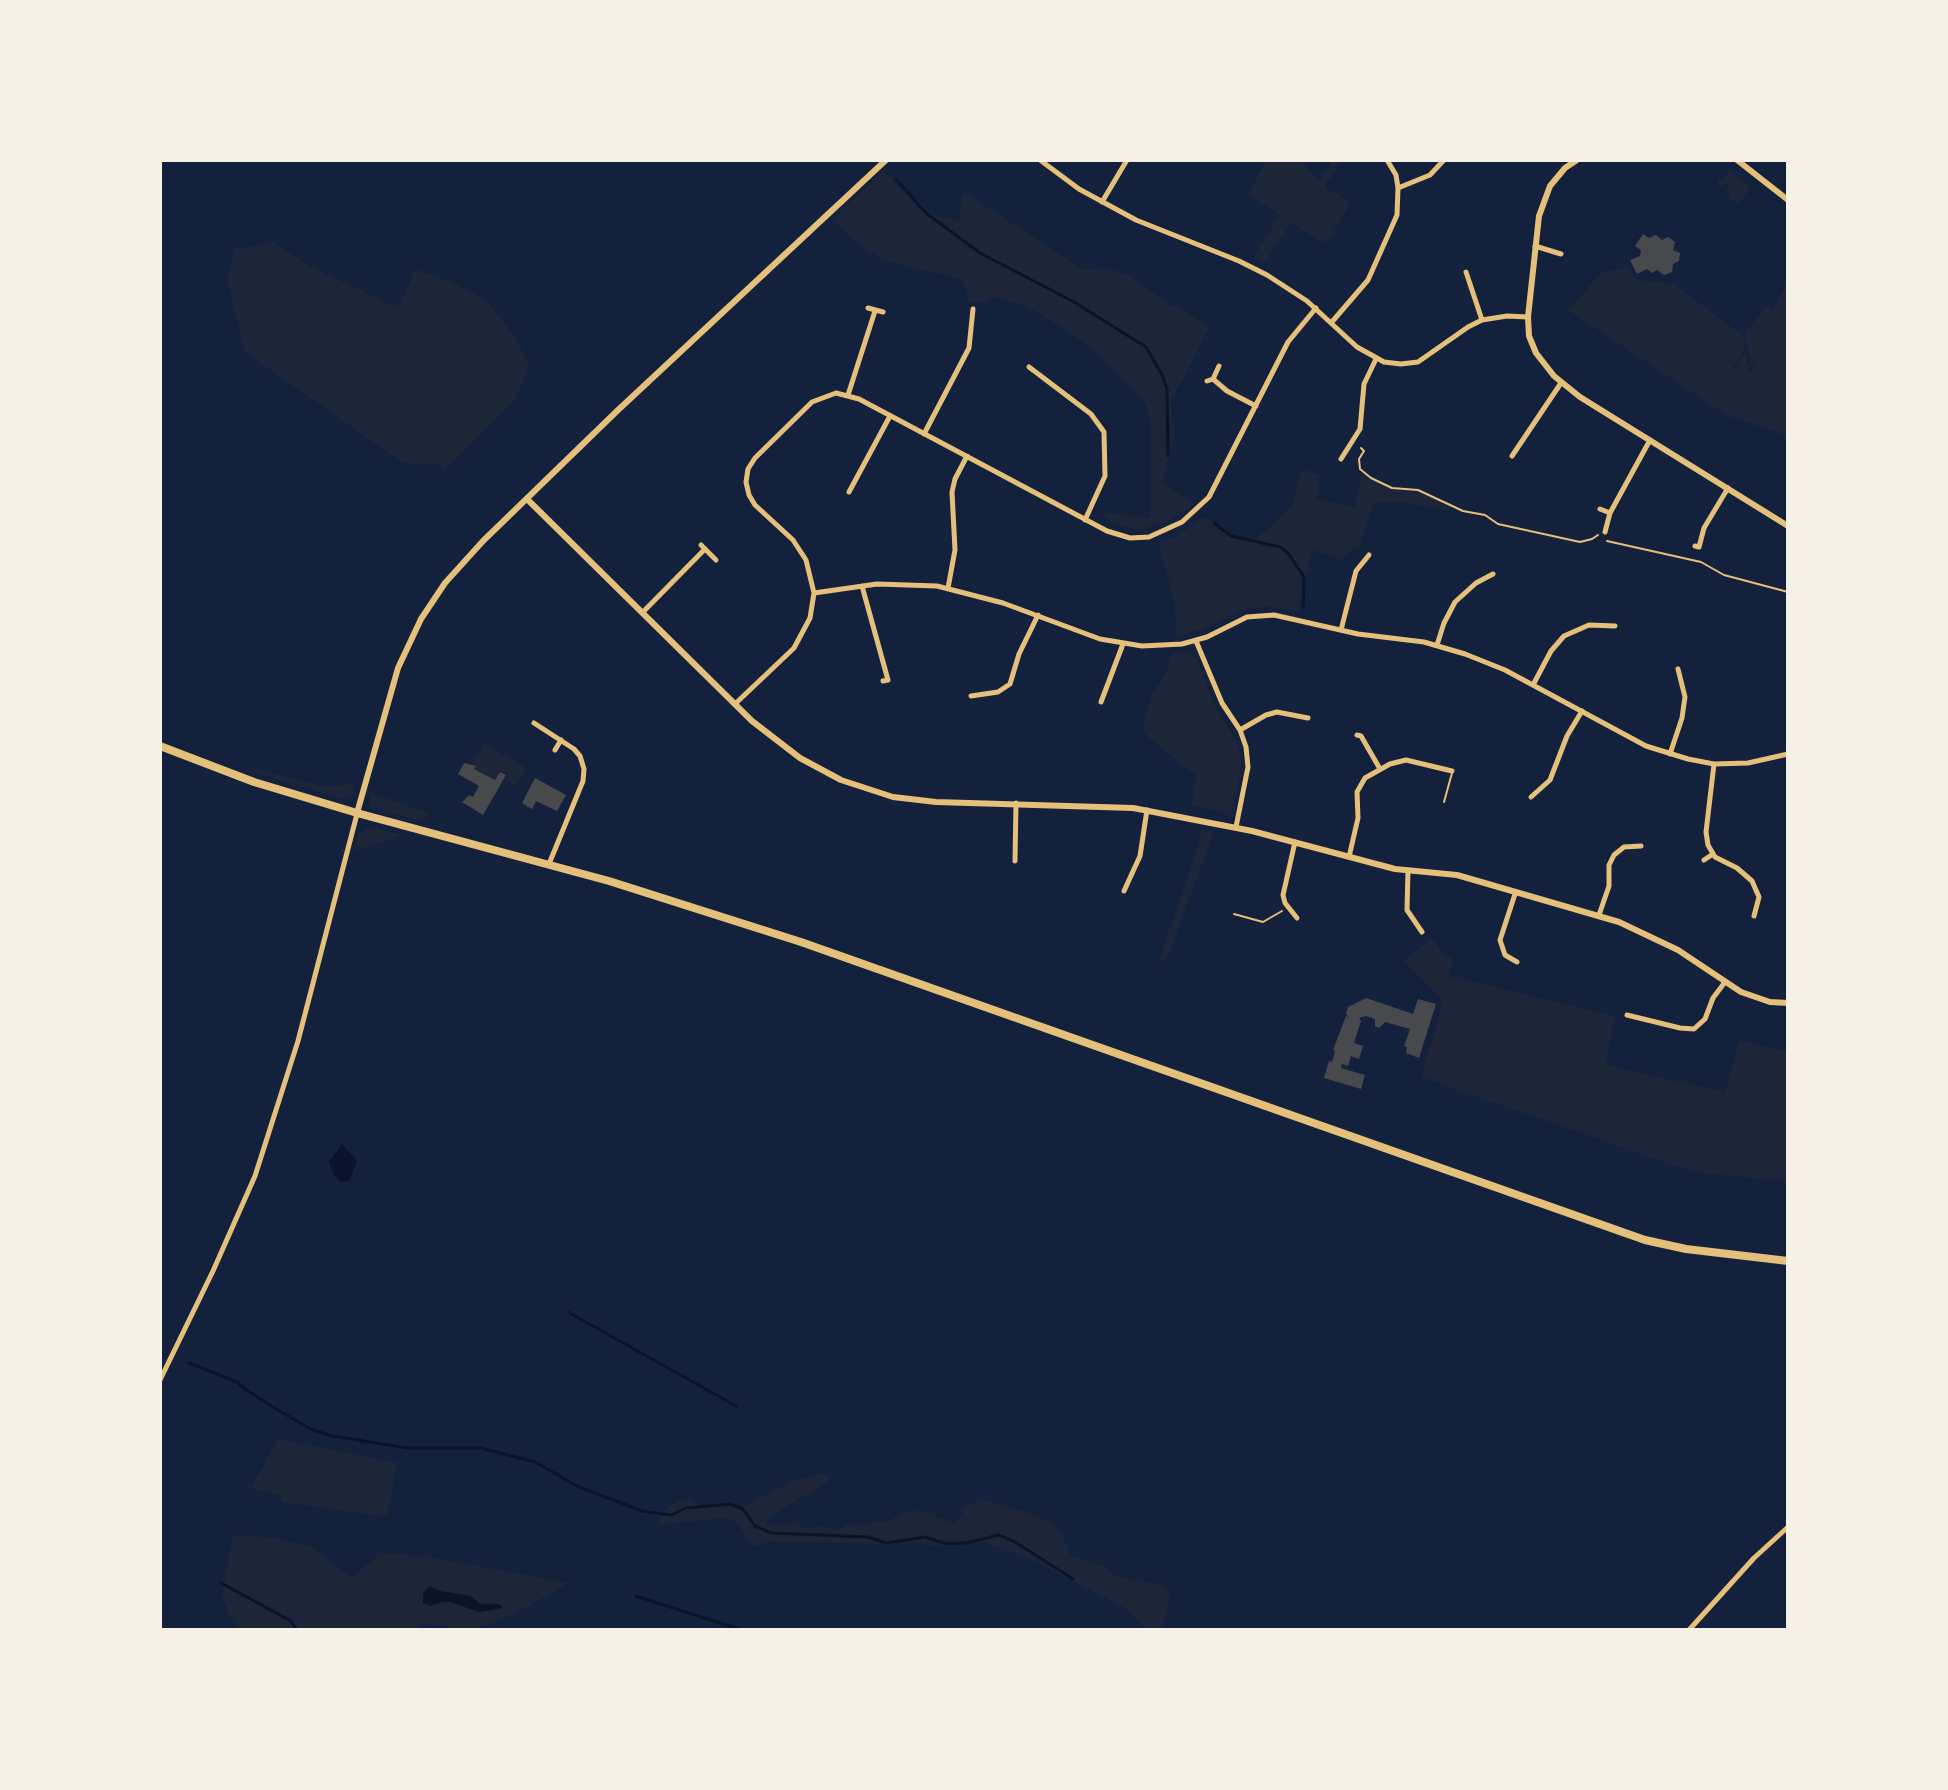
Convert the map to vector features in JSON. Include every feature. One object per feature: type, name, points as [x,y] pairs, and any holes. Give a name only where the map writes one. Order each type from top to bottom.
[{"type":"main road","points":[[160,746],[254,782],[549,864],[801,942],[1645,1240],[1686,1249],[1788,1261]]},
{"type":"street","points":[[160,1380],[255,1176],[298,1041],[389,696],[412,636],[434,596],[527,499],[886,160]]},
{"type":"street","points":[[1040,160],[1102,202],[1150,227],[1255,268],[1316,308],[1350,342],[1376,359],[1395,364],[1418,362],[1482,320],[1528,317]]},
{"type":"street","points":[[1102,202],[1127,160]]},
{"type":"street","points":[[1331,323],[1360,291],[1375,268],[1397,215],[1396,175],[1387,160]]},
{"type":"street","points":[[1398,188],[1430,175],[1444,160]]},
{"type":"street","points":[[1577,160],[1561,173],[1548,190],[1539,216],[1528,317],[1529,336],[1536,353],[1561,383],[1788,526]]},
{"type":"street","points":[[1737,160],[1788,200]]},
{"type":"street","points":[[1535,246],[1561,254]]},
{"type":"street","points":[[1466,272],[1482,320]]},
{"type":"street","points":[[1470,286],[1480,283]]},
{"type":"street","points":[[735,704],[797,643],[810,618],[814,593],[803,554],[793,540],[755,505],[747,488],[747,475],[755,458],[812,402],[828,394],[848,395],[1085,520],[1115,534],[1139,538],[1162,533],[1182,522],[1209,497],[1288,342],[1316,308]]},
{"type":"street","points":[[924,434],[968,351],[973,309]]},
{"type":"street","points":[[848,395],[872,310],[883,312]]},
{"type":"street","points":[[962,326],[971,327]]},
{"type":"street","points":[[1341,459],[1353,443],[1362,422],[1364,384],[1376,359]]},
{"type":"street","points":[[1219,366],[1210,380],[1256,406]]},
{"type":"street","points":[[1029,367],[1091,414],[1104,432],[1105,476],[1085,520]]},
{"type":"street","points":[[1044,377],[1050,369]]},
{"type":"street","points":[[1512,456],[1561,383]]},
{"type":"street","points":[[849,492],[890,416]]},
{"type":"street","points":[[1605,532],[1610,513],[1650,440]]},
{"type":"street","points":[[1522,442],[1530,448]]},
{"type":"street","points":[[1353,443],[1361,448]]},
{"type":"street","points":[[948,588],[955,550],[952,492],[967,456]]},
{"type":"street","points":[[856,480],[864,485]]},
{"type":"street","points":[[1695,546],[1699,547],[1704,528],[1728,488]]},
{"type":"street","points":[[527,499],[767,734],[800,758],[854,785],[893,797],[936,802],[1116,806],[1147,810],[1236,827],[1408,870],[1457,875],[1515,894],[1599,915],[1664,943],[1752,997],[1788,1003]]},
{"type":"street","points":[[1600,509],[1610,513]]},
{"type":"street","points":[[642,613],[703,547],[716,560]]},
{"type":"street","points":[[1341,630],[1353,580],[1361,563],[1369,555]]},
{"type":"street","points":[[1355,557],[1361,563]]},
{"type":"street","points":[[1478,571],[1483,579]]},
{"type":"street","points":[[1437,645],[1455,602],[1493,574]]},
{"type":"street","points":[[814,593],[910,583],[948,588],[1003,603],[1088,635],[1123,644],[1171,646],[1196,641],[1239,620],[1263,615],[1437,645],[1483,661],[1646,746],[1670,754],[1714,764],[1748,763],[1788,754]]},
{"type":"street","points":[[862,586],[888,680],[883,681]]},
{"type":"street","points":[[971,696],[998,692],[1010,684],[1019,654],[1038,615]]},
{"type":"street","points":[[1606,624],[1607,616]]},
{"type":"street","points":[[1533,685],[1551,651],[1564,636],[1583,627],[1615,626]]},
{"type":"street","points":[[1196,641],[1222,703],[1240,730],[1246,747],[1248,767],[1236,827]]},
{"type":"street","points":[[1101,702],[1123,644]]},
{"type":"street","points":[[1670,754],[1684,707],[1678,669]]},
{"type":"street","points":[[1682,679],[1690,676]]},
{"type":"street","points":[[1531,797],[1550,780],[1567,736],[1582,711]]},
{"type":"street","points":[[1240,730],[1271,713],[1282,712],[1308,718]]},
{"type":"street","points":[[534,723],[580,756],[584,776],[549,864]]},
{"type":"street","points":[[1357,735],[1361,736],[1380,769]]},
{"type":"street","points":[[555,750],[561,740]]},
{"type":"street","points":[[1349,857],[1358,818],[1357,792],[1362,782],[1380,769],[1406,760],[1452,771]]},
{"type":"street","points":[[1714,764],[1706,832],[1708,845],[1713,854],[1748,876],[1758,891],[1763,902],[1754,916]]},
{"type":"street","points":[[1539,791],[1546,800]]},
{"type":"street","points":[[1015,861],[1016,803]]},
{"type":"street","points":[[1124,891],[1142,850],[1147,810]]},
{"type":"street","points":[[1015,839],[1027,839]]},
{"type":"street","points":[[1295,842],[1283,890],[1285,909],[1297,918]]},
{"type":"street","points":[[1612,843],[1618,850]]},
{"type":"street","points":[[1599,915],[1609,886],[1609,865],[1618,850],[1641,846]]},
{"type":"street","points":[[1704,860],[1713,854]]},
{"type":"street","points":[[1408,870],[1407,910],[1422,932]]},
{"type":"street","points":[[1515,894],[1501,936],[1502,948],[1508,958],[1517,962]]},
{"type":"street","points":[[1501,965],[1508,958]]},
{"type":"street","points":[[1627,1015],[1694,1029],[1705,1019],[1713,998],[1725,982]]},
{"type":"street","points":[[1694,1029],[1698,1036]]},
{"type":"street","points":[[1689,1630],[1754,1558],[1788,1527]]},
{"type":"lane","points":[[1444,802],[1452,771]]},
{"type":"lane","points":[[1234,914],[1263,922],[1285,909]]},
{"type":"path","points":[[1361,448],[1364,451],[1359,459],[1360,469],[1392,488],[1415,489],[1463,511],[1485,515],[1495,523],[1575,541],[1588,541],[1605,532]]},
{"type":"path","points":[[1607,541],[1701,562],[1724,575],[1788,592]]},
{"type":"shaded area","points":[[1266,160],[1301,160],[1319,182],[1333,160],[1342,160],[1325,187],[1351,203],[1326,244],[1291,223],[1265,262],[1254,256],[1280,215],[1248,195]]},
{"type":"shaded area","points":[[883,171],[925,214],[959,220],[964,192],[1083,270],[1106,268],[1129,275],[1171,306],[1175,305],[1209,328],[1171,402],[1175,434],[1162,484],[1194,502],[1189,508],[1166,522],[1138,530],[1113,524],[1100,512],[1150,518],[1151,484],[1150,422],[1146,406],[1099,354],[1064,328],[1023,304],[990,297],[982,302],[967,301],[965,284],[959,278],[906,267],[882,258],[863,248],[831,219]]},
{"type":"shaded area","points":[[1729,171],[1751,187],[1739,204],[1729,197],[1730,193],[1726,190],[1730,184],[1723,188],[1718,184],[1718,179],[1721,181]]},
{"type":"shaded area","points":[[273,242],[311,267],[398,308],[416,269],[485,299],[516,338],[529,365],[516,398],[445,471],[439,465],[403,463],[245,352],[227,280],[234,249]]},
{"type":"shaded area","points":[[1629,268],[1636,280],[1674,284],[1743,336],[1745,348],[1733,369],[1745,352],[1750,373],[1754,365],[1745,333],[1766,306],[1773,310],[1788,280],[1788,436],[1728,416],[1568,310],[1603,271]]},
{"type":"shaded area","points":[[1302,469],[1320,475],[1317,498],[1354,508],[1362,473],[1394,490],[1426,493],[1453,505],[1449,511],[1393,501],[1374,502],[1359,549],[1353,547],[1343,560],[1312,550],[1299,611],[1248,608],[1203,629],[1177,636],[1174,601],[1159,543],[1178,535],[1204,517],[1232,535],[1255,540],[1292,506]]},
{"type":"shaded area","points":[[1173,653],[1191,653],[1197,660],[1214,704],[1239,747],[1242,766],[1232,814],[1191,806],[1196,776],[1147,736],[1142,728],[1151,697]]},
{"type":"shaded area","points":[[484,744],[527,768],[516,786],[504,780],[507,775],[500,771],[494,780],[475,769],[476,766],[472,764]]},
{"type":"shaded area","points":[[253,769],[327,787],[354,783],[352,794],[339,798],[252,772]]},
{"type":"shaded area","points":[[371,793],[428,813],[424,822],[370,806]]},
{"type":"shaded area","points":[[371,827],[401,835],[352,852],[359,833]]},
{"type":"shaded area","points":[[1201,829],[1214,832],[1166,962],[1159,959],[1198,848]]},
{"type":"shaded area","points":[[1432,938],[1442,954],[1453,958],[1449,976],[1615,1016],[1606,1065],[1725,1092],[1740,1040],[1788,1052],[1788,1182],[1693,1172],[1421,1077],[1442,1005],[1440,997],[1403,961]]},
{"type":"shaded area","points":[[342,1144],[357,1161],[349,1181],[341,1182],[334,1176],[329,1162]]},
{"type":"shaded area","points":[[278,1439],[397,1463],[387,1517],[281,1502],[281,1496],[251,1488]]},
{"type":"shaded area","points":[[823,1473],[831,1480],[764,1520],[767,1525],[791,1523],[804,1528],[824,1526],[837,1530],[845,1525],[889,1521],[901,1514],[920,1510],[956,1524],[967,1505],[983,1500],[1008,1506],[1049,1521],[1061,1533],[1071,1556],[1107,1568],[1115,1576],[1162,1585],[1170,1596],[1162,1624],[1164,1630],[1146,1630],[1125,1608],[1040,1563],[984,1542],[945,1547],[924,1545],[917,1541],[870,1544],[770,1541],[753,1547],[737,1522],[723,1518],[658,1525],[663,1512],[686,1498],[699,1505],[699,1509],[729,1506],[737,1509],[793,1481]]},
{"type":"shaded area","points":[[232,1535],[277,1538],[311,1547],[352,1578],[380,1553],[423,1556],[569,1583],[513,1615],[473,1630],[424,1624],[417,1630],[237,1630],[222,1597]],"holes":[[[430,1586],[440,1591],[470,1596],[481,1604],[491,1602],[501,1607],[479,1612],[451,1602],[431,1605]]]},
{"type":"shaded area","points":[[430,1586],[440,1591],[470,1596],[481,1604],[499,1604],[502,1608],[479,1612],[443,1601],[431,1606],[423,1603],[423,1593]]},
{"type":"building","points":[[1643,234],[1649,238],[1656,235],[1662,240],[1668,237],[1675,242],[1673,250],[1680,253],[1672,272],[1664,275],[1647,269],[1637,274],[1630,260],[1640,256],[1641,250],[1635,246]]},
{"type":"building","points":[[464,763],[476,766],[474,769],[495,780],[500,772],[506,775],[483,815],[462,802],[469,795],[473,797],[479,786],[458,774]]},
{"type":"building","points":[[535,778],[566,795],[557,811],[536,801],[532,809],[522,803]]},
{"type":"building","points":[[1366,998],[1413,1014],[1418,999],[1436,1004],[1419,1058],[1406,1053],[1407,1047],[1404,1046],[1410,1029],[1385,1022],[1379,1028],[1375,1026],[1375,1019],[1366,1016],[1359,1018],[1361,1021],[1354,1043],[1363,1046],[1359,1059],[1351,1056],[1348,1066],[1342,1064],[1341,1068],[1365,1075],[1361,1089],[1324,1078],[1346,1016],[1349,1017],[1346,1014],[1348,1007]]},
{"type":"waterway","points":[[896,179],[926,213],[980,253],[1074,302],[1146,347],[1167,389],[1168,456]]},
{"type":"waterway","points":[[1214,523],[1231,536],[1280,547],[1288,553],[1304,577],[1303,606]]},
{"type":"waterway","points":[[568,1312],[736,1406]]},
{"type":"waterway","points":[[189,1363],[237,1382],[281,1412],[313,1430],[332,1436],[408,1448],[481,1448],[535,1462],[577,1486],[642,1511],[671,1515],[686,1508],[730,1504],[743,1509],[755,1526],[771,1533],[868,1537],[886,1543],[925,1537],[947,1544],[999,1535],[1073,1579]]},
{"type":"waterway","points":[[221,1583],[291,1621],[297,1630]]},
{"type":"waterway","points":[[636,1596],[742,1630]]}]
